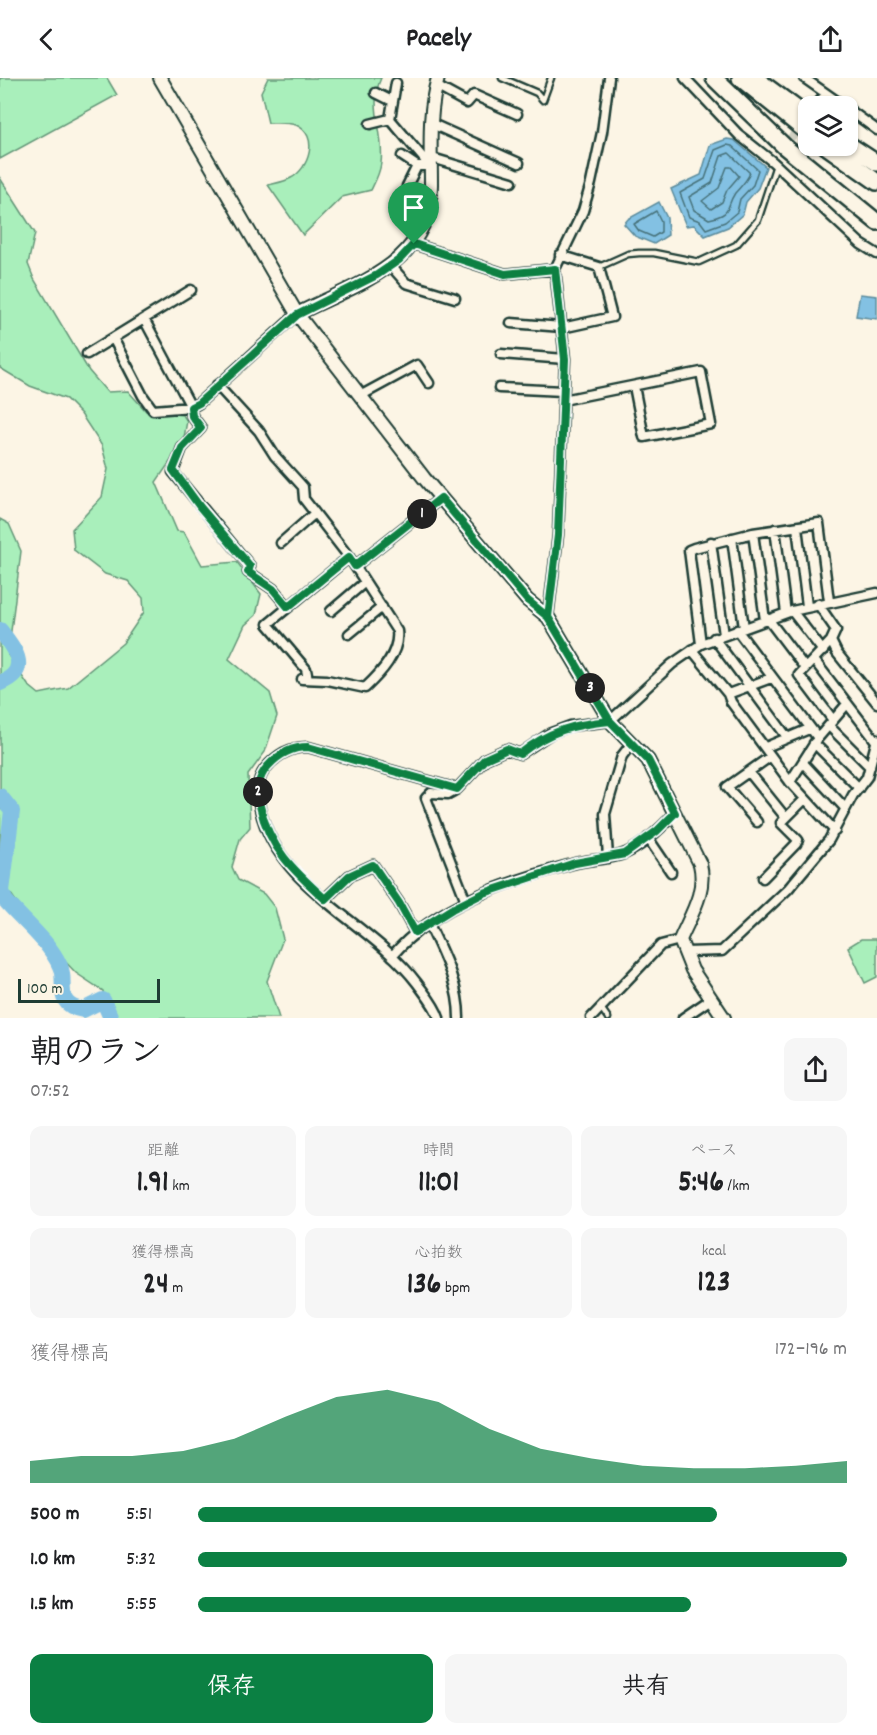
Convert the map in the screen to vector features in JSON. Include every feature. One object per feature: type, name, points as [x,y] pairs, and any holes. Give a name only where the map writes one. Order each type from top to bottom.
[{"type":"highway","points":[[714,78],[785,147],[877,222]]},
{"type":"highway","points":[[740,78],[798,125]]},
{"type":"highway","points":[[755,78],[798,110]]},
{"type":"highway","points":[[858,151],[877,163]]},
{"type":"highway","points":[[840,156],[877,182]]},
{"type":"street","points":[[160,78],[297,315],[441,498],[527,600],[548,617],[610,721],[648,760],[703,875],[699,898],[682,946],[724,1018]]},
{"type":"street","points":[[548,617],[558,535],[565,359],[555,269],[583,210],[594,172],[609,78]]},
{"type":"street","points":[[685,78],[738,135],[775,164],[861,244],[877,254]]},
{"type":"street","points":[[804,78],[829,96]]},
{"type":"street","points":[[113,338],[143,396],[153,410],[191,407],[199,403],[297,315],[391,266],[414,244],[424,225],[429,207],[430,123],[437,82],[467,103],[474,95],[517,114]]},
{"type":"street","points":[[396,83],[390,119],[429,162]]},
{"type":"street","points":[[376,93],[392,101]]},
{"type":"street","points":[[858,117],[877,130]]},
{"type":"street","points":[[370,124],[390,119]]},
{"type":"street","points":[[430,123],[519,163]]},
{"type":"street","points":[[775,164],[781,151]]},
{"type":"street","points":[[402,156],[417,166]]},
{"type":"street","points":[[407,186],[417,166],[429,162],[512,182]]},
{"type":"street","points":[[414,244],[505,274],[555,269]]},
{"type":"street","points":[[511,323],[562,327],[612,316],[596,263],[560,255]]},
{"type":"street","points":[[391,266],[406,283],[455,298]]},
{"type":"street","points":[[87,354],[191,290]]},
{"type":"street","points":[[144,319],[191,407],[192,416],[201,428],[182,448],[173,472],[250,566],[248,572],[273,589],[288,607]]},
{"type":"street","points":[[501,354],[565,359]]},
{"type":"street","points":[[360,396],[417,365],[429,383]]},
{"type":"street","points":[[499,388],[563,395],[634,386],[701,372],[711,424],[644,437],[634,386]]},
{"type":"street","points":[[218,385],[259,431],[275,456],[303,487],[304,499],[349,557],[394,623],[398,637],[385,668],[363,689],[337,682],[305,679],[306,669],[268,624],[349,557]]},
{"type":"street","points":[[355,566],[441,498]]},
{"type":"street","points":[[281,543],[315,513]]},
{"type":"street","points":[[701,644],[689,550],[711,542],[819,523],[829,601]]},
{"type":"street","points":[[797,527],[807,606]]},
{"type":"street","points":[[775,529],[789,612],[823,651]]},
{"type":"street","points":[[753,533],[767,620],[805,668]]},
{"type":"street","points":[[732,538],[740,629],[771,678],[816,740],[859,788]]},
{"type":"street","points":[[711,542],[724,635]]},
{"type":"street","points":[[331,611],[365,582]]},
{"type":"street","points":[[466,901],[426,798],[431,793],[448,794],[457,789],[494,753],[507,749],[520,754],[551,733],[570,726],[610,721],[672,664],[714,638],[807,606],[877,593]]},
{"type":"street","points":[[818,604],[836,630],[823,651],[799,675],[831,723],[870,767]]},
{"type":"street","points":[[349,634],[382,607]]},
{"type":"street","points":[[714,638],[787,737]]},
{"type":"street","points":[[831,641],[837,653],[877,703]]},
{"type":"street","points":[[692,650],[728,693],[730,702],[790,782],[835,831]]},
{"type":"street","points":[[591,1018],[661,945],[722,951],[788,889],[835,831],[845,808],[867,777],[877,740],[814,660]]},
{"type":"street","points":[[728,693],[771,678]]},
{"type":"street","points":[[790,782],[804,764],[816,740],[847,704]]},
{"type":"street","points":[[757,822],[728,787],[749,772],[787,737],[809,729]]},
{"type":"street","points":[[608,857],[605,814],[621,756],[632,743]]},
{"type":"street","points":[[439,1018],[423,990],[392,956],[286,863],[267,832],[258,799],[259,781],[274,760],[285,751],[308,747],[457,789]]},
{"type":"street","points":[[804,764],[845,808]]},
{"type":"street","points":[[749,772],[786,818]]},
{"type":"street","points":[[763,878],[798,840],[782,823],[805,799]]},
{"type":"street","points":[[392,956],[415,932],[466,901],[542,873],[625,854],[648,838],[675,813]]},
{"type":"street","points":[[648,838],[671,872]]},
{"type":"street","points":[[325,899],[349,876],[373,865],[399,903],[415,932]]},
{"type":"street","points":[[429,924],[456,986],[460,1002],[459,1018]]},
{"type":"street","points":[[683,1018],[711,999]]},
{"type":"lane","points":[[502,78],[537,93],[543,100],[551,78]]},
{"type":"lane","points":[[599,267],[628,254],[639,253],[654,253],[699,262],[736,245],[758,220],[775,164]]},
{"type":"lane","points":[[601,1008],[608,1018]]},
{"type":"green space","points":[[0,78],[107,78],[117,95],[0,159]]},
{"type":"green space","points":[[268,78],[381,78],[377,89],[376,110],[382,152],[374,184],[371,190],[342,197],[303,235],[268,185],[297,174],[307,160],[310,144],[308,136],[296,125],[268,123],[261,92]]},
{"type":"green space","points":[[0,178],[35,233],[28,264],[34,279],[89,371],[107,392],[128,391],[146,411],[183,415],[187,421],[183,443],[156,482],[177,531],[184,532],[202,565],[237,562],[261,594],[256,615],[245,625],[229,659],[270,693],[277,716],[265,752],[248,775],[250,827],[240,839],[232,867],[238,880],[264,894],[275,908],[283,939],[267,981],[279,1018],[105,1018],[103,991],[76,973],[41,936],[0,879],[0,519],[9,524],[21,551],[8,655],[28,685],[39,694],[68,688],[123,643],[144,612],[143,598],[128,581],[105,574],[74,550],[72,529],[102,497],[108,469],[102,446],[81,414],[66,399],[30,386],[0,368]]},
{"type":"green space","points":[[861,939],[877,939],[877,977],[865,983],[848,947]]},
{"type":"water","points":[[727,139],[734,140],[766,167],[758,188],[746,202],[743,214],[728,227],[705,236],[694,225],[686,226],[671,189],[701,175],[710,145]]},
{"type":"water","points":[[659,202],[667,218],[668,235],[654,244],[635,236],[624,224],[628,219]]},
{"type":"water","points":[[860,294],[877,296],[877,319],[856,316]]},
{"type":"waterway","points":[[0,630],[18,659],[16,672],[0,683]]},
{"type":"waterway","points":[[0,796],[12,811],[2,891],[5,900],[42,939],[55,957],[62,973],[63,992],[67,1003],[83,1010],[103,1000],[111,1018]]},
{"type":"tunnel","points":[[783,148],[798,129]]},
{"type":"route","points":[[414,244],[399,260],[377,275],[297,315],[199,403],[191,407],[192,416],[201,428],[182,448],[173,472],[250,566],[248,572],[273,589],[288,607],[349,557],[355,566],[441,498],[527,600],[548,617],[610,721],[570,726],[536,741],[520,754],[507,749],[494,753],[485,759],[457,789],[308,747],[297,747],[285,751],[265,769],[259,781],[258,799],[267,832],[277,852],[286,863],[325,899],[349,876],[373,865],[399,903],[415,932],[466,901],[484,893],[575,863],[625,854],[657,831],[675,813],[648,760],[610,721],[575,663],[548,617],[558,535],[565,359],[555,269],[525,274],[505,274],[414,244]]}]
